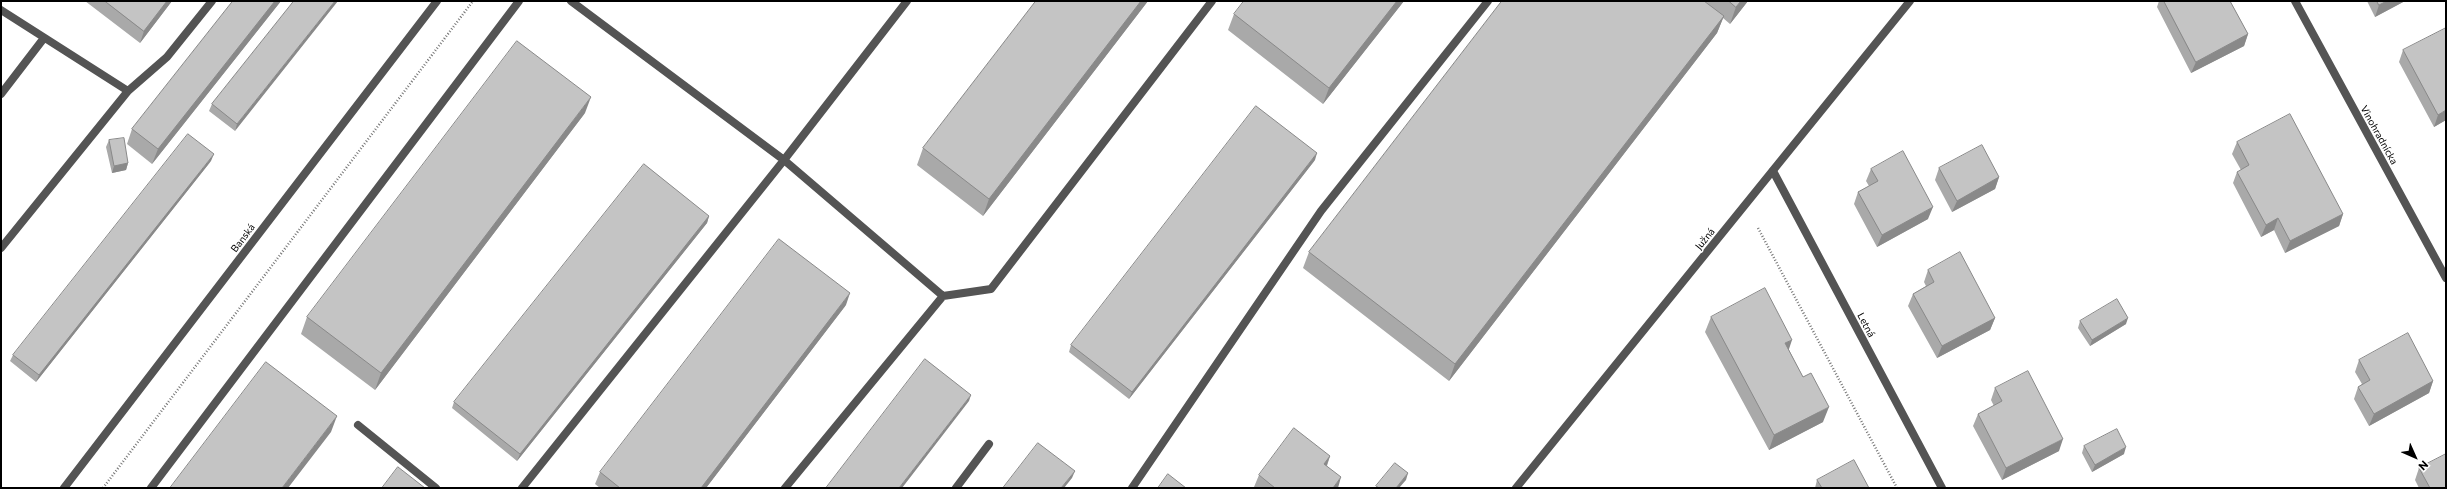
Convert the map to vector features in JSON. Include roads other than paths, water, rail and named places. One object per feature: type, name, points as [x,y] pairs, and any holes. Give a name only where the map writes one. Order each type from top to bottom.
[{"type":"street","points":[[1,248],[128,91],[166,57],[212,1]]},
{"type":"street","name":"Banská","points":[[64,488],[437,1]]},
{"type":"street","points":[[151,488],[519,1]]},
{"type":"street","points":[[571,1],[784,160],[943,296]]},
{"type":"street","points":[[522,488],[784,160],[907,1]]},
{"type":"street","points":[[785,488],[943,296],[991,289],[1212,1]]},
{"type":"street","points":[[1132,488],[1321,211],[1488,1]]},
{"type":"street","name":"Južná","points":[[1516,488],[1910,1]]},
{"type":"street","name":"Vinohradnícka","points":[[2295,1],[2446,278]]},
{"type":"street","points":[[1,10],[128,91]]},
{"type":"street","points":[[1,94],[44,38]]},
{"type":"street","name":"Letná","points":[[1774,171],[1942,488]]},
{"type":"street","points":[[358,425],[436,488]]},
{"type":"street","points":[[956,488],[989,444]]}]
